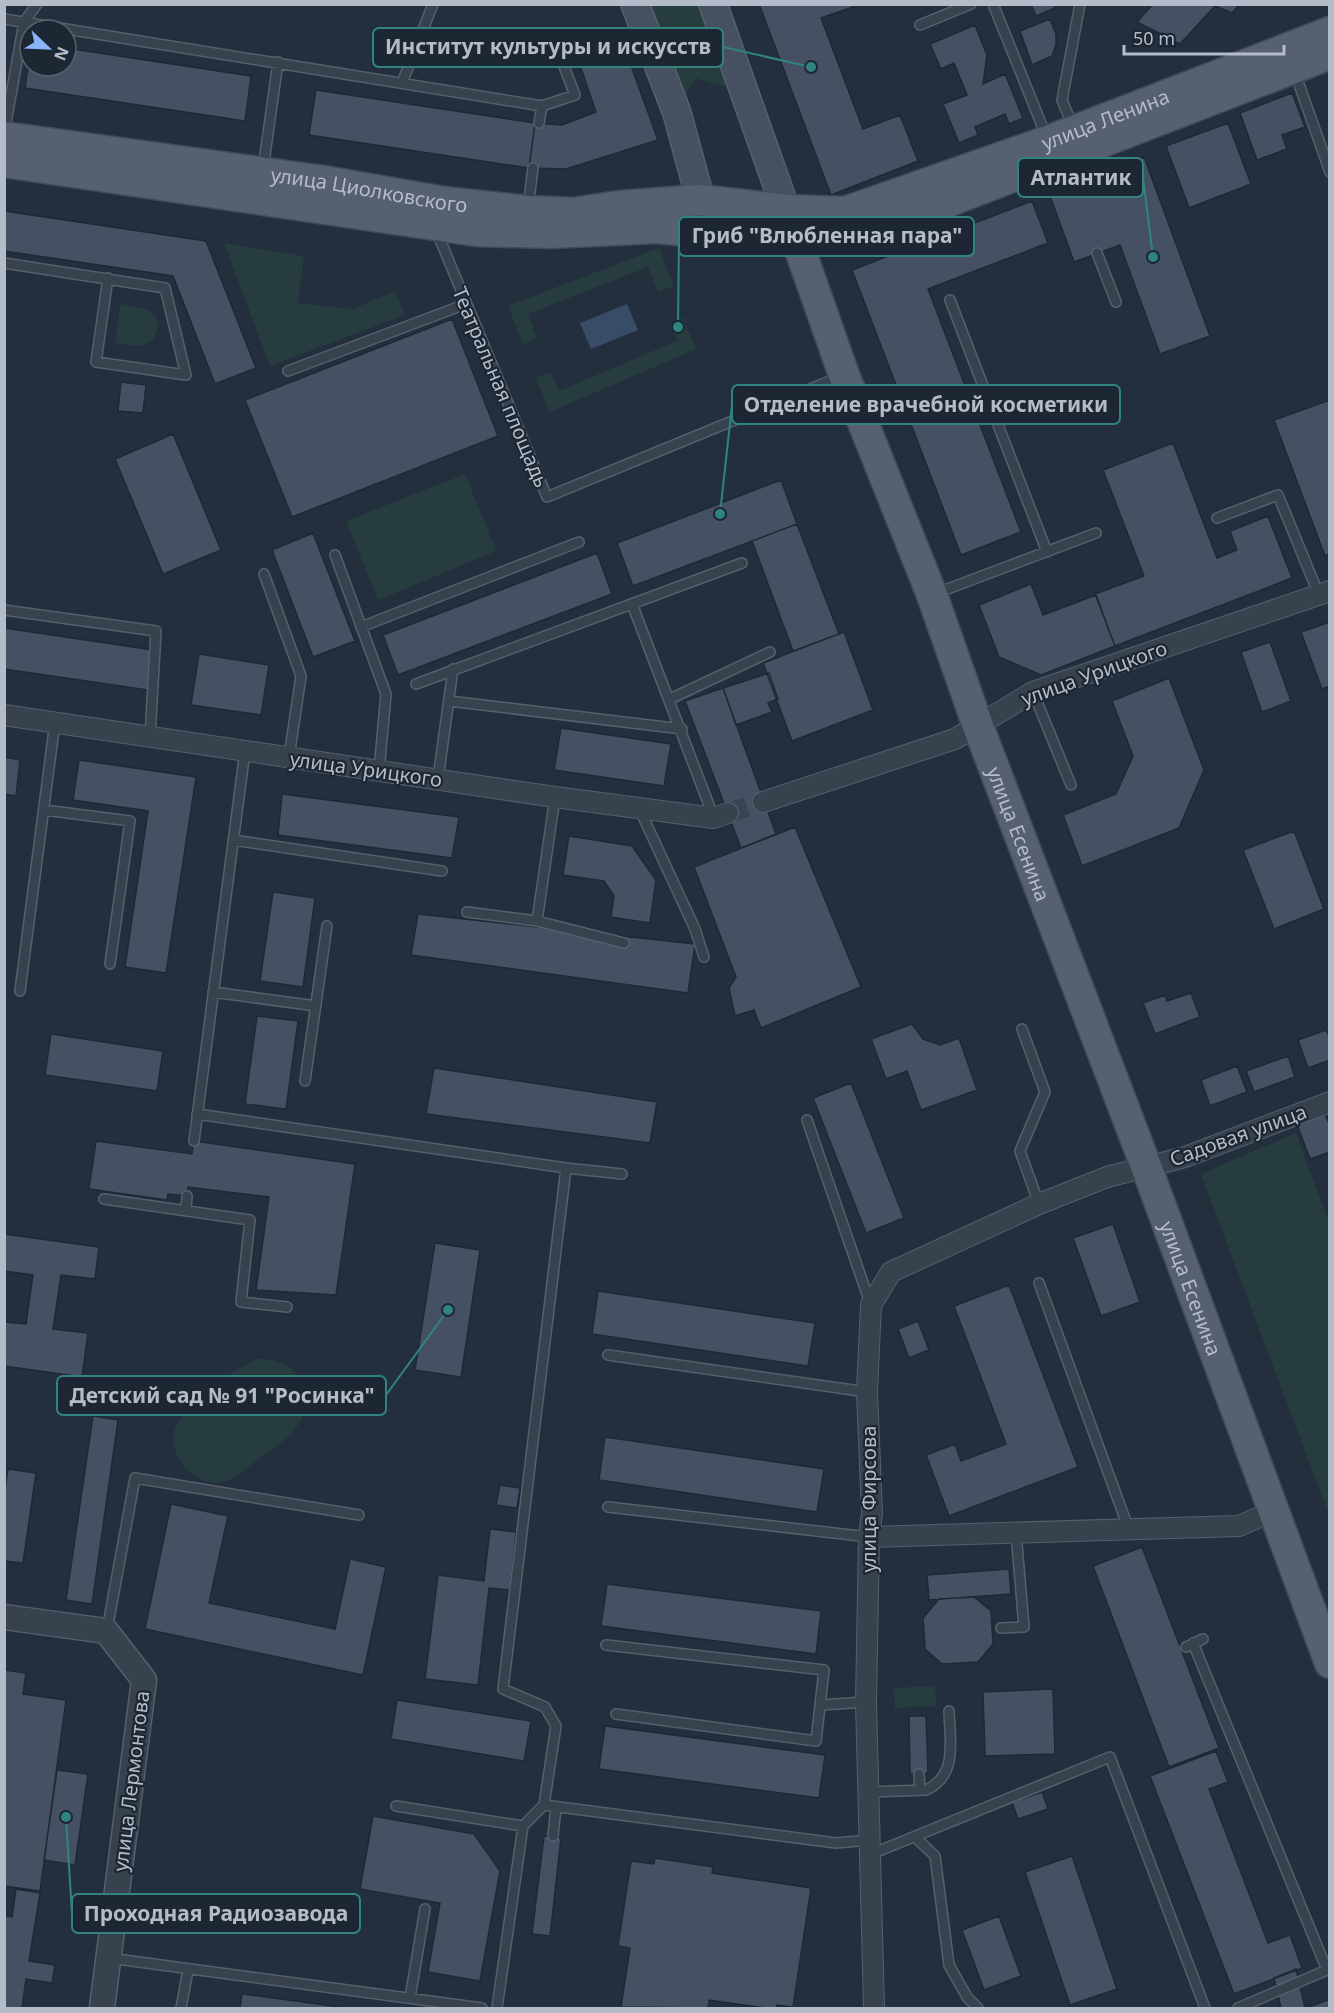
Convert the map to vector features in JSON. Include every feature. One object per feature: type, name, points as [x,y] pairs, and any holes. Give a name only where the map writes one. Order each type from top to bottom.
[{"type":"main road","points":[[635,4],[677,113],[709,232]]},
{"type":"main road","name":"улица Есенина","points":[[713,4],[786,210],[835,378],[932,595],[978,726],[1146,1166],[1329,1663]]},
{"type":"main road","name":"улица Ленина","points":[[701,200],[786,210],[845,212],[1064,154],[1329,32]]},
{"type":"main road","name":"улица Ленина","points":[[796,241],[849,240],[1064,154],[1329,54]]},
{"type":"main road","name":"улица Циолковского","points":[[4,136],[324,181],[444,202],[528,211],[573,213],[619,206],[701,200]]},
{"type":"main road","name":"улица Циолковского","points":[[4,162],[476,231],[540,233],[657,228],[796,241]]},
{"type":"street","name":"улица Урицкого","points":[[763,802],[956,739],[1033,692],[1324,593]]},
{"type":"street","name":"улица Урицкого","points":[[4,715],[555,797],[639,808],[721,815]]},
{"type":"street","name":"Садовая улица","points":[[1146,1166],[1185,1157],[1329,1102]]},
{"type":"street","name":"улица Фирсова","points":[[874,2008],[866,1702],[869,1537],[872,1513],[867,1392],[871,1305],[891,1272],[1039,1204],[1107,1177],[1146,1166]]},
{"type":"street","points":[[869,1537],[1128,1527],[1239,1526],[1273,1510]]},
{"type":"street","points":[[4,1617],[106,1631]]},
{"type":"street","name":"улица Лермонтова","points":[[102,2008],[144,1680],[106,1631]]},
{"type":"lane","points":[[27,18],[37,4]]},
{"type":"lane","points":[[402,82],[433,4]]},
{"type":"lane","points":[[920,25],[971,4]]},
{"type":"lane","points":[[993,4],[1064,154]]},
{"type":"lane","points":[[1064,154],[1062,100],[1080,4]]},
{"type":"lane","points":[[78,31],[542,106],[575,95],[560,56]]},
{"type":"lane","points":[[4,136],[18,56]]},
{"type":"lane","points":[[262,174],[278,62]]},
{"type":"lane","points":[[1293,68],[1329,172]]},
{"type":"lane","points":[[539,123],[542,106]]},
{"type":"lane","points":[[528,211],[533,168]]},
{"type":"lane","name":"Театральная площадь","points":[[434,225],[547,497],[835,378]]},
{"type":"lane","points":[[1097,253],[1116,302]]},
{"type":"lane","points":[[4,263],[108,278],[165,288],[186,375],[96,362],[108,278]]},
{"type":"lane","points":[[950,300],[1047,552]]},
{"type":"lane","points":[[288,371],[466,304]]},
{"type":"lane","points":[[1217,518],[1278,495],[1324,593]]},
{"type":"lane","points":[[932,595],[1096,533]]},
{"type":"lane","points":[[361,627],[579,542]]},
{"type":"lane","points":[[335,555],[386,694],[379,771]]},
{"type":"lane","points":[[416,684],[742,563]]},
{"type":"lane","points":[[264,574],[302,676],[290,757]]},
{"type":"lane","points":[[632,604],[682,729],[721,815]]},
{"type":"lane","points":[[4,610],[156,631],[150,737]]},
{"type":"lane","points":[[670,699],[770,652]]},
{"type":"lane","points":[[438,779],[453,669]]},
{"type":"lane","points":[[1033,692],[1071,785]]},
{"type":"lane","points":[[449,701],[682,729]]},
{"type":"lane","points":[[20,991],[56,723]]},
{"type":"lane","points":[[194,1141],[245,751]]},
{"type":"lane","points":[[537,921],[555,797]]},
{"type":"lane","points":[[639,808],[695,929],[704,957]]},
{"type":"lane","points":[[44,810],[130,821],[110,964]]},
{"type":"lane","points":[[233,840],[442,871]]},
{"type":"lane","points":[[467,912],[537,921],[624,944]]},
{"type":"lane","points":[[305,1081],[327,927]]},
{"type":"lane","points":[[213,992],[316,1006]]},
{"type":"lane","points":[[1022,1029],[1045,1092],[1020,1151],[1039,1204]]},
{"type":"lane","points":[[197,1114],[566,1168],[622,1174]]},
{"type":"lane","points":[[807,1120],[871,1305]]},
{"type":"lane","points":[[497,2008],[523,1826],[544,1805],[556,1726],[545,1707],[503,1689],[566,1168]]},
{"type":"lane","points":[[186,1210],[187,1196]]},
{"type":"lane","points":[[104,1199],[250,1220],[241,1302],[287,1307]]},
{"type":"lane","points":[[1039,1283],[1128,1527]]},
{"type":"lane","points":[[608,1355],[867,1392]]},
{"type":"lane","points":[[106,1631],[135,1478],[359,1515]]},
{"type":"lane","points":[[608,1507],[869,1537]]},
{"type":"lane","points":[[1001,1628],[1024,1626],[1016,1533]]},
{"type":"lane","points":[[1203,1639],[1189,1645],[1327,1970],[1238,2008]]},
{"type":"lane","points":[[606,1645],[824,1670],[816,1741],[616,1714]]},
{"type":"lane","points":[[820,1705],[866,1702]]},
{"type":"lane","points":[[868,1792],[920,1790],[933,1786],[949,1768],[950,1711]]},
{"type":"lane","points":[[544,1805],[869,1847],[915,1837],[1110,1757],[1205,2008]]},
{"type":"lane","points":[[919,1774],[920,1790]]},
{"type":"lane","points":[[396,1806],[523,1826]]},
{"type":"lane","points":[[553,1836],[556,1807]]},
{"type":"lane","points":[[915,1837],[935,1856],[950,1965],[967,1996],[978,2008]]},
{"type":"lane","points":[[410,1998],[425,1910]]},
{"type":"lane","points":[[109,1958],[482,2008]]},
{"type":"lane","points":[[181,2008],[188,1970]]},
{"type":"green space","points":[[645,5],[699,5],[727,87],[695,78],[681,104]]},
{"type":"green space","points":[[224,243],[304,256],[298,303],[353,309],[395,291],[405,315],[270,366]]},
{"type":"green space","points":[[659,248],[674,286],[658,292],[648,267],[528,314],[537,339],[523,344],[508,306]]},
{"type":"green space","points":[[120,304],[147,309],[158,319],[155,336],[151,341],[139,345],[115,343]]},
{"type":"green space","points":[[683,318],[696,349],[550,412],[536,378],[551,372],[559,391],[677,341],[670,323]]},
{"type":"green space","points":[[465,474],[496,551],[378,600],[346,521]]},
{"type":"green space","points":[[1296,1133],[1329,1223],[1329,1515],[1201,1174]]},
{"type":"green space","points":[[258,1359],[270,1359],[290,1368],[298,1377],[306,1393],[306,1408],[290,1434],[237,1475],[226,1481],[203,1480],[184,1466],[177,1456],[174,1433],[178,1423],[186,1412],[210,1390],[248,1363]]},
{"type":"green space","points":[[935,1686],[936,1706],[895,1708],[894,1688]]},
{"type":"water","points":[[627,304],[638,330],[591,349],[580,323]]},
{"type":"building","points":[[759,4],[852,4],[853,7],[821,18],[863,129],[900,115],[918,161],[831,195]]},
{"type":"building","points":[[1031,4],[1053,4],[1055,8],[1036,16]]},
{"type":"building","points":[[1153,4],[1240,4],[1232,13],[1215,6],[1180,44],[1137,22]]},
{"type":"building","points":[[1050,19],[1056,34],[1056,45],[1052,56],[1032,65],[1020,31]]},
{"type":"building","points":[[975,25],[987,55],[983,84],[1005,74],[1023,118],[1009,124],[1005,114],[975,127],[978,135],[959,143],[943,104],[967,95],[954,63],[941,69],[930,44]]},
{"type":"building","points":[[618,30],[658,140],[566,169],[529,168],[535,123],[562,125],[596,112],[573,45]]},
{"type":"building","points":[[78,50],[251,76],[245,121],[25,88],[26,78],[78,78]]},
{"type":"building","points":[[316,90],[535,123],[529,168],[309,135]]},
{"type":"building","points":[[1292,93],[1305,127],[1282,135],[1287,149],[1257,160],[1240,113]]},
{"type":"building","points":[[1228,123],[1251,184],[1189,208],[1166,146]]},
{"type":"building","points":[[1144,157],[1210,336],[1160,354],[1120,245],[1074,262],[1049,193]]},
{"type":"building","points":[[1032,201],[1048,243],[928,289],[1021,532],[961,555],[852,270]]},
{"type":"building","points":[[4,211],[206,241],[256,368],[215,384],[173,276],[4,251]]},
{"type":"building","points":[[452,319],[498,436],[292,517],[245,400]]},
{"type":"building","points":[[121,382],[146,385],[143,413],[118,411]]},
{"type":"building","points":[[1330,400],[1330,554],[1325,556],[1274,420]]},
{"type":"building","points":[[173,434],[221,550],[163,574],[115,459]]},
{"type":"building","points":[[1173,443],[1217,558],[1237,550],[1230,531],[1268,516],[1292,578],[1115,646],[1095,594],[1144,576],[1103,470]]},
{"type":"building","points":[[781,480],[797,524],[633,586],[617,543]]},
{"type":"building","points":[[797,524],[839,634],[793,651],[752,541]]},
{"type":"building","points":[[313,533],[355,641],[313,657],[272,550]]},
{"type":"building","points":[[597,553],[612,594],[398,675],[383,635]]},
{"type":"building","points":[[1031,584],[1043,615],[1096,595],[1115,646],[1041,675],[999,657],[979,605]]},
{"type":"building","points":[[1330,622],[1330,686],[1322,689],[1301,632]]},
{"type":"building","points":[[4,628],[153,650],[148,690],[4,669]]},
{"type":"building","points":[[844,632],[873,710],[792,741],[763,663]]},
{"type":"building","points":[[1270,642],[1291,701],[1262,712],[1241,652]]},
{"type":"building","points":[[199,654],[269,665],[261,715],[191,705]]},
{"type":"building","points":[[769,673],[778,699],[768,703],[772,712],[736,725],[723,688]]},
{"type":"building","points":[[1169,678],[1204,770],[1179,828],[1082,866],[1063,815],[1116,794],[1133,756],[1112,701]]},
{"type":"building","points":[[723,688],[776,834],[741,848],[685,701]]},
{"type":"building","points":[[561,728],[671,744],[664,786],[554,770]]},
{"type":"building","points":[[4,757],[20,760],[16,796],[4,794]]},
{"type":"building","points":[[79,760],[196,777],[166,973],[125,967],[148,811],[73,800]]},
{"type":"building","points":[[282,794],[459,817],[452,858],[278,835]]},
{"type":"building","points":[[795,827],[861,987],[761,1028],[754,1010],[735,1016],[729,988],[736,977],[694,867]]},
{"type":"building","points":[[1294,831],[1324,909],[1274,929],[1243,850]]},
{"type":"building","points":[[569,836],[632,846],[656,880],[650,923],[611,917],[614,896],[604,881],[563,875]]},
{"type":"building","points":[[273,892],[315,898],[303,987],[260,981]]},
{"type":"building","points":[[418,914],[695,944],[688,993],[411,955]]},
{"type":"building","points":[[1191,993],[1200,1017],[1155,1034],[1143,1003],[1165,995],[1167,1001]]},
{"type":"building","points":[[257,1016],[298,1021],[286,1109],[245,1104]]},
{"type":"building","points":[[912,1024],[923,1039],[940,1045],[959,1038],[977,1090],[921,1110],[907,1071],[886,1079],[871,1039]]},
{"type":"building","points":[[1326,1030],[1330,1038],[1330,1060],[1308,1068],[1298,1040]]},
{"type":"building","points":[[51,1034],[163,1051],[157,1091],[45,1075]]},
{"type":"building","points":[[1288,1056],[1295,1077],[1254,1092],[1246,1071]]},
{"type":"building","points":[[1237,1066],[1247,1092],[1210,1106],[1201,1080]]},
{"type":"building","points":[[434,1068],[657,1102],[650,1143],[426,1114]]},
{"type":"building","points":[[851,1083],[904,1218],[866,1233],[813,1098]]},
{"type":"building","points":[[1324,1112],[1330,1126],[1330,1152],[1310,1159],[1296,1122]]},
{"type":"building","points":[[96,1141],[192,1154],[194,1141],[355,1164],[336,1295],[256,1290],[269,1197],[188,1187],[187,1196],[168,1194],[167,1200],[89,1189]]},
{"type":"building","points":[[1113,1224],[1140,1302],[1101,1316],[1073,1238]]},
{"type":"building","points":[[4,1234],[99,1247],[95,1279],[61,1275],[53,1329],[88,1333],[82,1377],[4,1366],[4,1322],[26,1324],[33,1275],[4,1271]]},
{"type":"building","points":[[435,1243],[480,1250],[461,1377],[415,1370]]},
{"type":"building","points":[[1009,1285],[1078,1467],[949,1516],[926,1455],[955,1444],[961,1461],[1006,1444],[954,1306]]},
{"type":"building","points":[[598,1291],[815,1323],[808,1366],[592,1334]]},
{"type":"building","points":[[918,1321],[929,1350],[909,1358],[898,1329]]},
{"type":"building","points":[[93,1416],[118,1420],[92,1604],[66,1600]]},
{"type":"building","points":[[605,1437],[824,1469],[817,1512],[599,1480]]},
{"type":"building","points":[[8,1469],[36,1473],[23,1563],[4,1561],[4,1495]]},
{"type":"building","points":[[500,1485],[520,1488],[517,1508],[496,1505]]},
{"type":"building","points":[[171,1504],[228,1516],[209,1603],[335,1629],[350,1559],[386,1567],[363,1675],[145,1629]]},
{"type":"building","points":[[490,1529],[516,1532],[510,1590],[489,1588],[478,1685],[425,1679],[438,1575],[484,1581]]},
{"type":"building","points":[[1142,1547],[1219,1748],[1169,1767],[1093,1566]]},
{"type":"building","points":[[1009,1569],[1011,1594],[929,1600],[927,1575]]},
{"type":"building","points":[[607,1584],[821,1611],[816,1654],[601,1626]]},
{"type":"building","points":[[974,1597],[991,1611],[993,1644],[978,1662],[942,1664],[925,1649],[923,1618],[939,1599]]},
{"type":"building","points":[[4,1670],[26,1673],[23,1694],[66,1700],[40,1891],[4,1886]]},
{"type":"building","points":[[1053,1689],[1055,1754],[985,1756],[983,1692]]},
{"type":"building","points":[[397,1700],[531,1721],[524,1761],[391,1739]]},
{"type":"building","points":[[909,1716],[926,1716],[928,1773],[910,1774]]},
{"type":"building","points":[[605,1726],[825,1755],[819,1798],[599,1769]]},
{"type":"building","points":[[1216,1751],[1228,1782],[1209,1789],[1268,1943],[1290,1935],[1302,1968],[1234,1994],[1150,1776]]},
{"type":"building","points":[[57,1770],[88,1774],[75,1865],[44,1860]]},
{"type":"building","points":[[1042,1792],[1048,1809],[1018,1819],[1012,1802]]},
{"type":"building","points":[[373,1816],[474,1834],[500,1871],[480,1981],[428,1972],[440,1903],[360,1889]]},
{"type":"building","points":[[544,1836],[561,1838],[550,1936],[532,1934]]},
{"type":"building","points":[[1072,1856],[1117,1989],[1070,2005],[1025,1872]]},
{"type":"building","points":[[655,1858],[713,1867],[712,1873],[811,1888],[793,2007],[777,2005],[777,2008],[766,2008],[709,2000],[708,2008],[621,2007],[630,1948],[618,1946],[631,1861],[654,1864]]},
{"type":"building","points":[[16,1889],[40,1893],[29,1961],[55,1965],[52,1983],[26,1979],[22,2008],[4,2008],[4,1916],[12,1917]]},
{"type":"building","points":[[999,1916],[1021,1976],[984,1990],[962,1930]]},
{"type":"building","points":[[1296,1969],[1305,2008],[1281,2008],[1274,1978]]},
{"type":"building","points":[[242,1994],[348,2008],[240,2008]]},
{"type":"building","points":[[1330,1999],[1330,2008],[1306,2008]]},
{"type":"tunnel","points":[[728,813],[763,802]]},
{"type":"place","name":"Институт культуры и искусств","points":[[811,67]]},
{"type":"place","name":"Атлантик","points":[[1153,257]]},
{"type":"place","name":"Гриб \"Влюбленная пара\"","points":[[678,327]]},
{"type":"place","name":"Отделение врачебной косметики","points":[[720,514]]},
{"type":"place","name":"Детский сад № 91 \"Росинка\"","points":[[448,1310]]},
{"type":"place","name":"Проходная Радиозавода","points":[[66,1817]]}]
